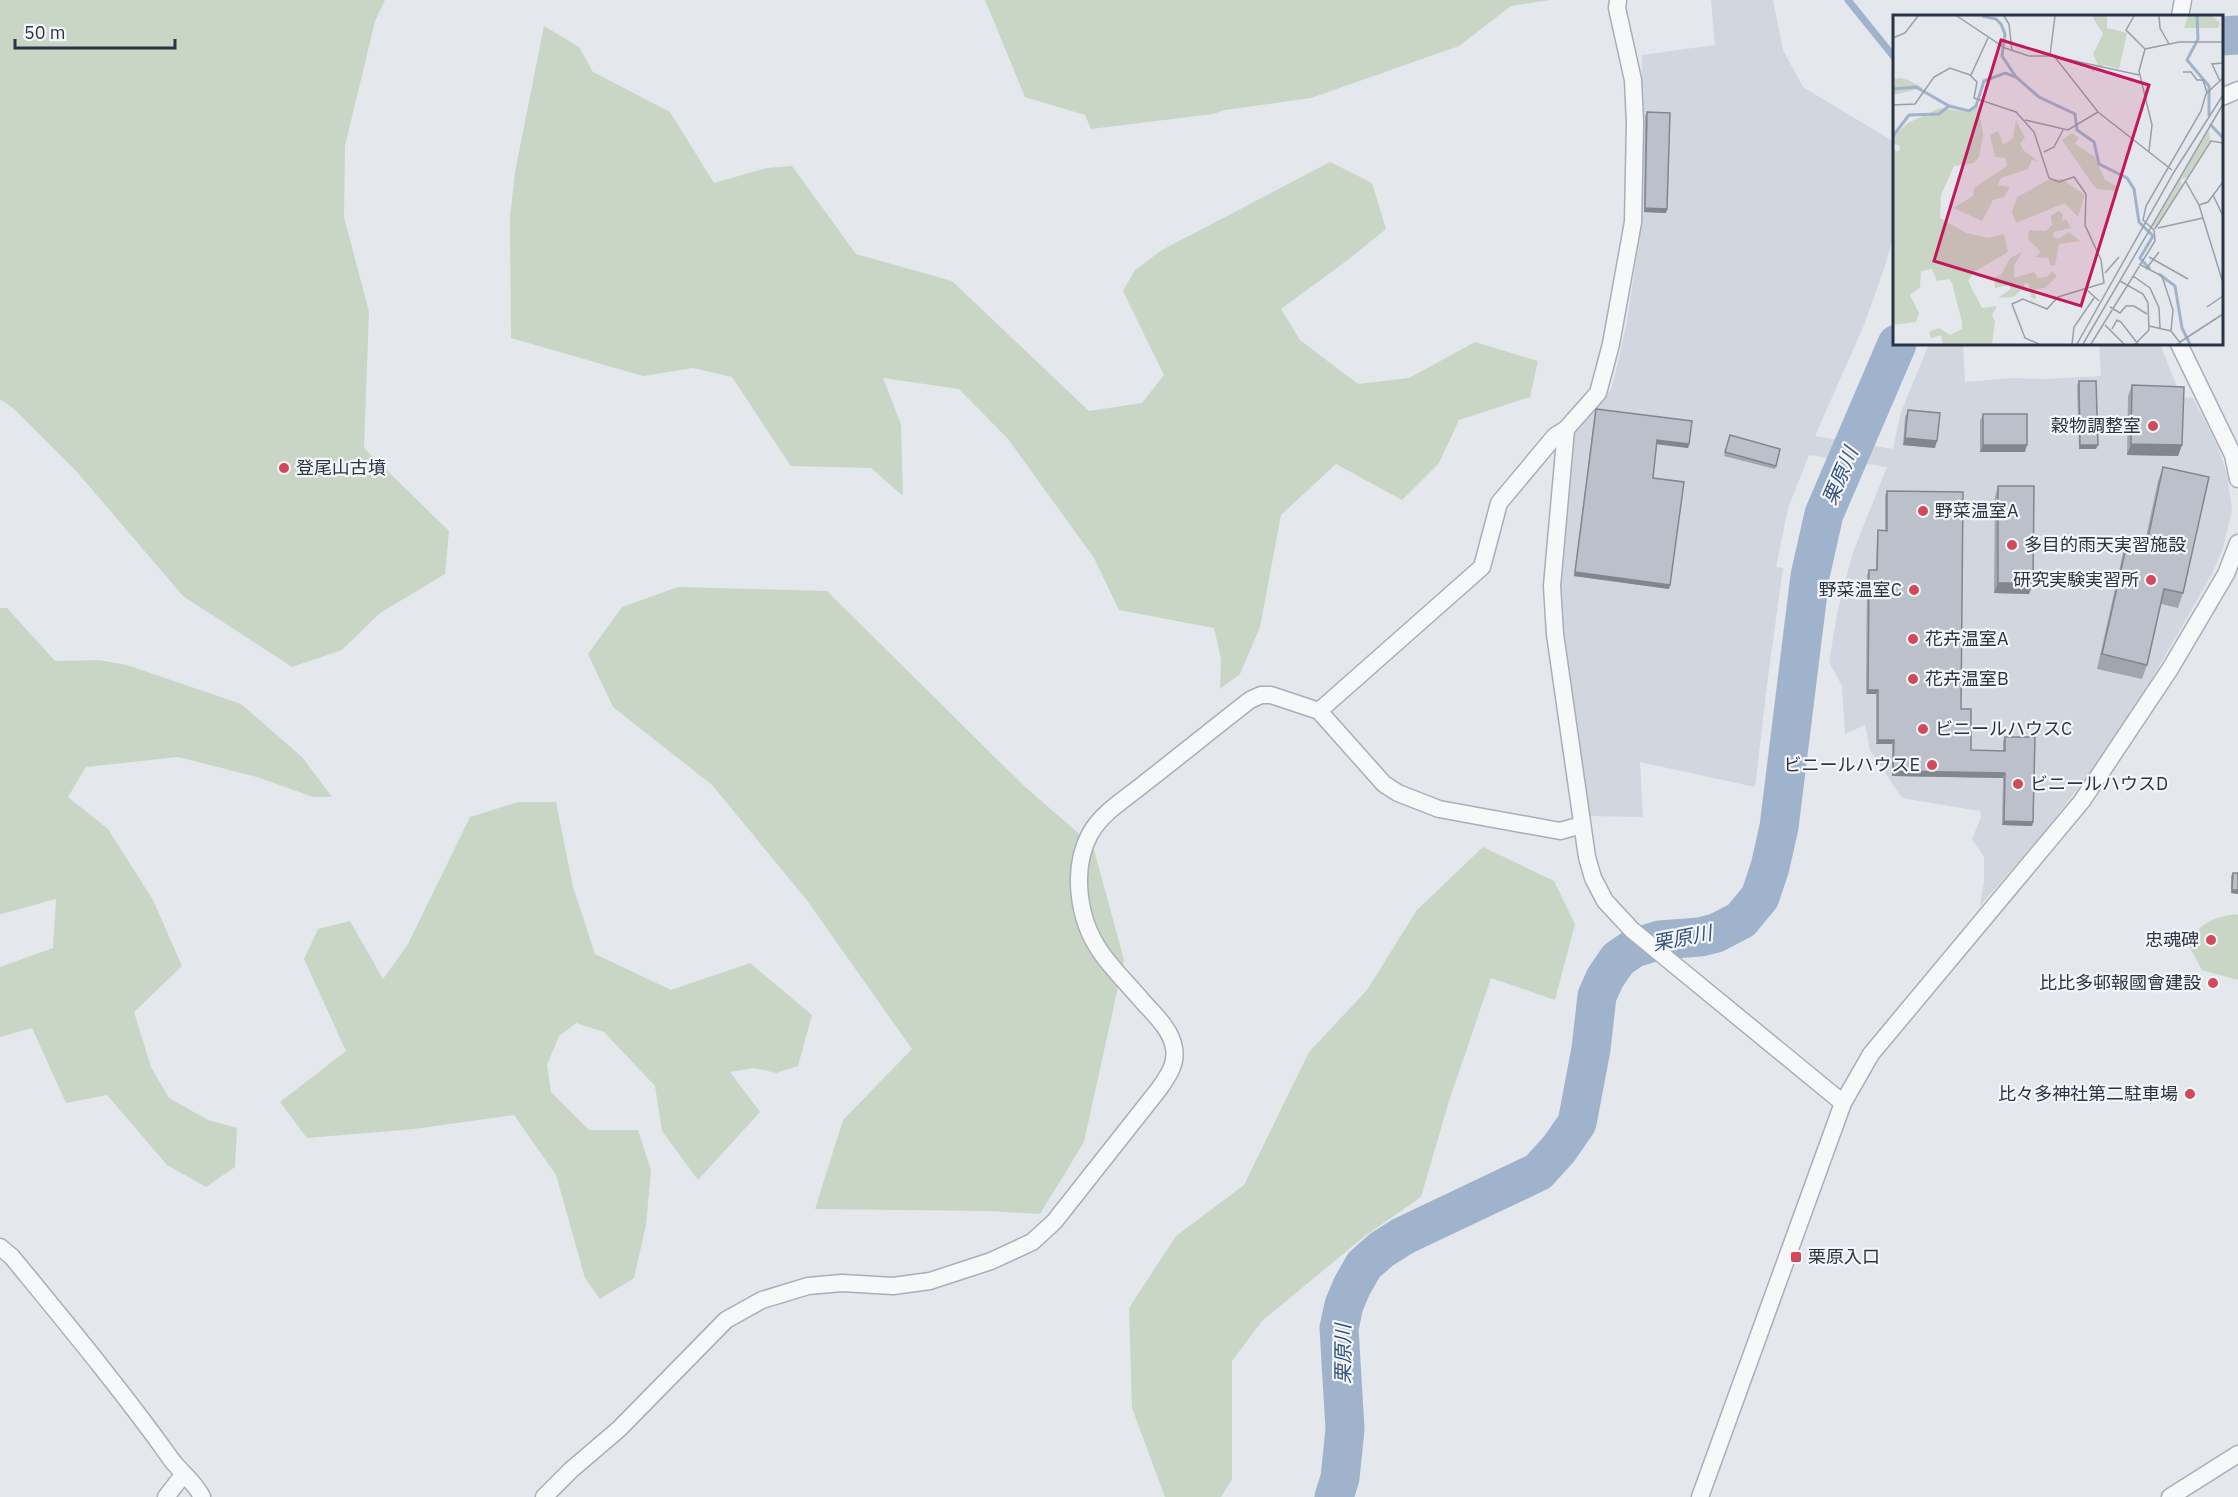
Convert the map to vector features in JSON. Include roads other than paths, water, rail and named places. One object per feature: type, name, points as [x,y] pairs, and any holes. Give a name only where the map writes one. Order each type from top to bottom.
[{"type":"street","points":[[1319,711],[1482,567],[1499,503],[1555,436],[1566,429],[1598,393],[1611,344],[1633,222],[1634,80],[1617,8],[1618,0]]},
{"type":"street","points":[[2223,97],[2238,90]]},
{"type":"street","points":[[2179,345],[2233,455],[2238,479]]},
{"type":"street","points":[[1566,429],[1552,586],[1555,634],[1582,825],[1593,878],[1605,901],[1632,930],[1843,1103]]},
{"type":"street","points":[[1700,1497],[1843,1103],[1871,1054],[2082,801],[2170,669],[2236,555]]},
{"type":"street","points":[[544,1497],[571,1470],[619,1429],[726,1320],[762,1300],[808,1286],[842,1283],[893,1286],[930,1281],[961,1272],[1015,1251],[1032,1242],[1054,1222],[1159,1089],[1174,1063],[1175,1049],[1165,1027],[1100,952],[1089,933],[1079,889],[1084,847],[1090,833],[1101,818],[1250,700],[1261,695],[1271,695],[1319,711],[1383,784],[1398,794],[1439,809],[1560,831],[1582,825]]},
{"type":"street","points":[[0,1247],[12,1257],[139,1413],[183,1475],[197,1486],[202,1497]]},
{"type":"street","points":[[2170,1497],[2238,1454]]},
{"type":"street","points":[[166,1497],[183,1475]]},
{"type":"waterway","points":[[1848,0],[1893,56]]},
{"type":"waterway","name":"栗原川","points":[[2223,36],[2238,35]]},
{"type":"waterway","name":"栗原川","points":[[1334,1497],[1340,1478],[1345,1429],[1339,1328],[1344,1305],[1364,1265],[1381,1250],[1403,1236],[1538,1172],[1559,1149],[1577,1123],[1591,1049],[1597,996],[1605,978],[1618,959],[1634,948],[1660,940],[1700,937],[1716,933],[1741,920],[1760,897],[1779,827],[1810,576],[1824,514],[1897,345]]},
{"type":"place","name":"穀物調整室","points":[[2153,426]]},
{"type":"place","name":"登尾山古墳","points":[[284,468]]},
{"type":"place","name":"野菜温室A","points":[[1923,511]]},
{"type":"place","name":"多目的雨天実習施設","points":[[2012,545]]},
{"type":"place","name":"研究実験実習所","points":[[2151,580]]},
{"type":"place","name":"野菜温室C","points":[[1914,590]]},
{"type":"place","name":"花卉温室A","points":[[1913,639]]},
{"type":"place","name":"花卉温室B","points":[[1913,679]]},
{"type":"place","name":"ビニールハウスC","points":[[1923,729]]},
{"type":"place","name":"ビニールハウスE","points":[[1932,765]]},
{"type":"place","name":"ビニールハウスD","points":[[2018,784]]},
{"type":"place","name":"忠魂碑","points":[[2211,940]]},
{"type":"place","name":"比比多邨報國會建設","points":[[2213,983]]},
{"type":"place","name":"比々多神社第二駐車場","points":[[2190,1094]]},
{"type":"place","name":"栗原入口","points":[[1796,1257]]}]
